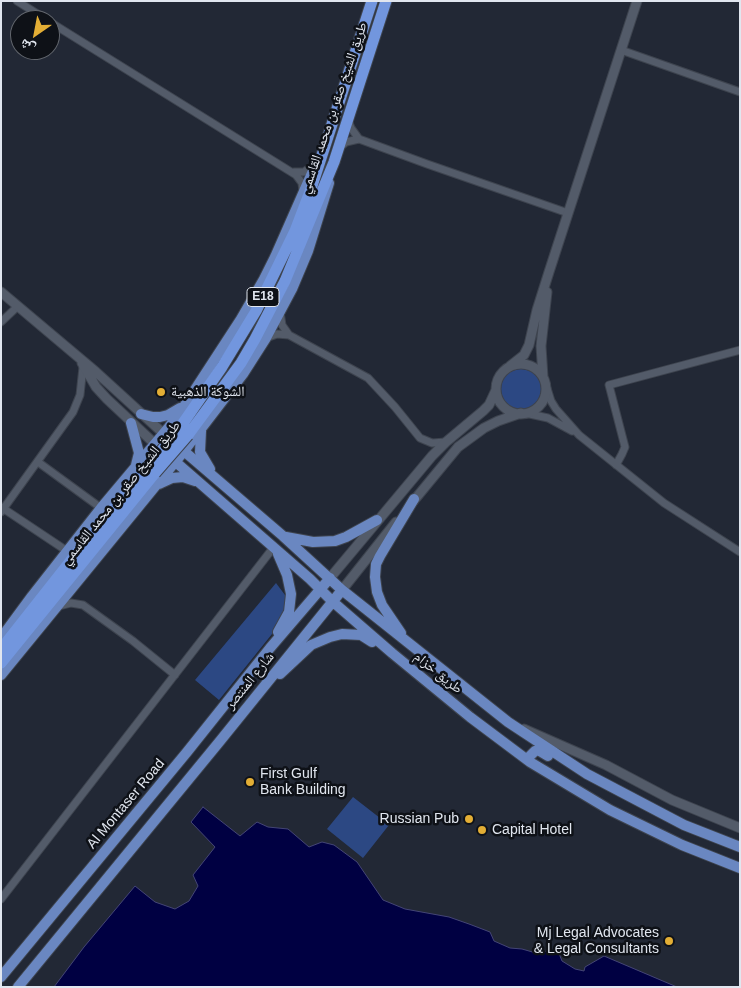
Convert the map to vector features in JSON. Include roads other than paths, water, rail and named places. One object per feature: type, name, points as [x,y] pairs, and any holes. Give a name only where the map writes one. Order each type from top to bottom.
[{"type":"highway","name":"طريق الشيخ صقر بن محمد القاسمي","points":[[184,432],[256,311],[276,274],[295,231],[372,1]]},
{"type":"highway","name":"طريق الشيخ صقر بن محمد القاسمي","points":[[1,649],[78,552],[184,432],[214,401],[255,339],[285,281],[334,162],[386,1]]},
{"type":"highway","name":"طريق الشيخ صقر بن محمد القاسمي","points":[[1,663],[151,470]]},
{"type":"main road","points":[[1,638],[101,508],[164,434],[185,405],[241,319],[276,257],[320,157]]},
{"type":"main road","points":[[1,675],[184,451],[243,374],[266,338],[292,289],[308,251],[326,196],[334,162]]},
{"type":"main road","points":[[141,414],[160,417],[168,415],[185,405]]},
{"type":"main road","points":[[131,423],[139,453],[134,468]]},
{"type":"main road","points":[[201,428],[200,452],[216,478]]},
{"type":"main road","name":"طريق خزام","points":[[164,434],[283,536],[342,590],[508,722],[578,769],[659,813],[740,847]]},
{"type":"main road","name":"طريق خزام","points":[[155,444],[392,653],[470,717],[527,760],[618,814],[682,845],[740,868]]},
{"type":"main road","points":[[154,488],[162,481],[179,477],[193,480],[202,485]]},
{"type":"main road","points":[[407,642],[382,606],[377,592],[375,577],[376,564],[414,499]]},
{"type":"main road","points":[[283,536],[314,542],[335,542],[377,520]]},
{"type":"main road","points":[[270,648],[288,612],[291,594],[287,575],[275,549]]},
{"type":"main road","name":"شارع المنتصر","points":[[270,648],[330,578]]},
{"type":"main road","name":"شارع المنتصر","points":[[18,987],[342,590]]},
{"type":"main road","points":[[253,699],[311,645],[330,637],[342,634],[361,636],[392,653]]},
{"type":"main road","name":"Al Montaser Road","points":[[1,977],[187,752],[270,648]]},
{"type":"main road","points":[[527,760],[532,752],[538,750],[564,767],[578,769]]},
{"type":"street","points":[[17,1],[31,10]]},
{"type":"street","points":[[579,434],[548,418],[508,410],[502,405],[496,390],[499,376],[524,354],[529,345],[537,310],[637,1]]},
{"type":"street","points":[[60,28],[252,149],[292,172],[302,182],[303,192]]},
{"type":"street","points":[[621,50],[740,92]]},
{"type":"street","points":[[348,120],[359,139]]},
{"type":"street","points":[[339,148],[350,140],[359,139],[568,213]]},
{"type":"street","points":[[292,172],[304,172],[320,157]]},
{"type":"street","points":[[523,413],[538,407],[546,393],[542,346],[549,272]]},
{"type":"street","points":[[1,292],[82,364],[96,372],[164,434]]},
{"type":"street","points":[[1,322],[18,306]]},
{"type":"street","points":[[280,312],[282,325],[289,335]]},
{"type":"street","points":[[266,338],[277,334],[289,335],[368,378],[420,438],[432,443],[446,442]]},
{"type":"street","points":[[616,464],[625,447],[609,385],[740,350]]},
{"type":"street","points":[[82,364],[102,394],[155,444]]},
{"type":"street","points":[[68,551],[2,509],[38,462],[76,407],[80,396],[82,364]]},
{"type":"street","points":[[510,366],[525,364],[539,371],[545,381],[556,410],[579,434],[664,503],[740,552]]},
{"type":"street","name":"شارع المنتصر","points":[[330,578],[432,456],[484,411],[496,390]]},
{"type":"street","name":"شارع المنتصر","points":[[342,590],[458,447],[484,428],[498,421],[523,413]]},
{"type":"street","points":[[38,462],[101,508]]},
{"type":"street","points":[[1,899],[175,674],[275,549]]},
{"type":"street","points":[[55,609],[66,603],[83,605],[175,674]]},
{"type":"street","points":[[508,722],[606,764],[672,800],[738,826]]},
{"type":"place","name":"الشوكة الذهبية","points":[[161,392]]},
{"type":"place","name":"First Gulf Bank Building","points":[[250,782]]},
{"type":"place","name":"Russian Pub","points":[[469,819]]},
{"type":"place","name":"Capital Hotel","points":[[482,830]]},
{"type":"place","name":"Mj Legal Advocates & Legal Consultants","points":[[669,941]]}]
